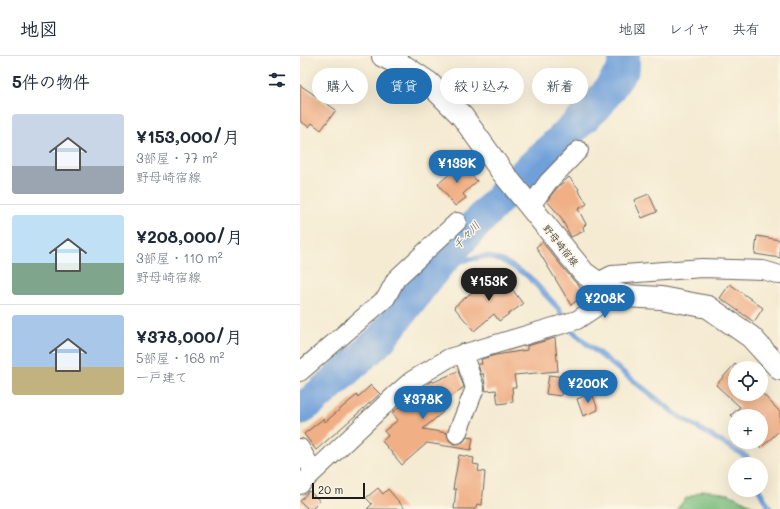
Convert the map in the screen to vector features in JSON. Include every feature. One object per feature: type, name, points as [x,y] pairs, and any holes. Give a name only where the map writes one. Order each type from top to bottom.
[{"type":"main road","name":"野母崎宿線","points":[[383,56],[405,67],[428,83],[462,116],[529,206],[584,273],[604,288]]},
{"type":"main road","points":[[604,288],[625,296],[661,298],[708,307],[751,337],[780,369]]},
{"type":"street","points":[[529,206],[548,182],[579,150]]},
{"type":"street","points":[[300,372],[386,298],[396,279],[456,222]]},
{"type":"street","points":[[300,485],[313,471],[411,381],[449,358],[578,320],[598,306],[604,288],[612,275],[702,268],[746,268],[773,272],[780,275]]},
{"type":"street","points":[[457,434],[475,388],[463,353]]},
{"type":"street","points":[[300,448],[313,471]]},
{"type":"green space","points":[[704,490],[728,494],[728,497],[735,497],[760,509],[677,509],[685,499]]},
{"type":"building","points":[[300,85],[312,93],[312,104],[327,104],[336,110],[321,130],[312,123],[309,127],[300,121]]},
{"type":"building","points":[[461,164],[477,181],[463,194],[466,198],[455,206],[438,184]]},
{"type":"building","points":[[569,177],[579,189],[578,190],[587,204],[578,209],[586,224],[583,227],[584,231],[571,237],[560,216],[547,201],[556,189]]},
{"type":"building","points":[[649,194],[657,212],[642,218],[634,200]]},
{"type":"building","points":[[757,236],[780,240],[780,258],[755,254]]},
{"type":"building","points":[[542,242],[574,281],[587,293],[571,305],[536,247]]},
{"type":"building","points":[[499,271],[523,304],[499,321],[494,314],[474,331],[454,307],[489,278],[491,281]]},
{"type":"building","points":[[730,284],[763,308],[754,322],[720,298]]},
{"type":"building","points":[[555,338],[558,371],[514,375],[516,387],[512,387],[513,402],[498,404],[496,390],[486,391],[483,373],[481,375],[478,364],[482,364],[481,359],[527,350],[527,346]]},
{"type":"building","points":[[458,371],[464,387],[438,406],[443,412],[423,429],[447,433],[449,440],[454,444],[463,442],[467,437],[473,438],[471,450],[427,443],[402,465],[382,441],[388,436],[384,431],[398,420],[392,413],[431,381],[434,382]]},
{"type":"building","points":[[728,372],[728,396],[716,385]]},
{"type":"building","points":[[549,375],[564,377],[561,396],[546,394]]},
{"type":"building","points":[[371,385],[380,394],[316,450],[304,434],[323,419],[325,422],[357,395],[358,397]]},
{"type":"building","points":[[592,393],[598,410],[583,416],[577,399]]},
{"type":"building","points":[[768,399],[780,412],[780,430],[768,441],[768,409],[738,409],[740,407],[733,401],[768,401]]},
{"type":"building","points":[[459,455],[474,458],[473,464],[479,465],[478,471],[485,472],[482,505],[477,504],[476,509],[454,509],[456,489],[453,489]]},
{"type":"building","points":[[378,488],[383,494],[388,489],[405,509],[367,509],[372,504],[366,498]]},
{"type":"building","points":[[309,491],[320,501],[312,509],[308,509],[300,501]]},
{"type":"waterway","name":"千々川","points":[[300,409],[313,400],[380,340],[438,265],[515,182],[598,105],[624,68],[624,56]]},
{"type":"waterway","points":[[438,265],[487,256],[505,262],[528,276],[559,309],[571,330],[587,344],[678,416],[747,457]]},
{"type":"waterway","points":[[763,497],[770,509]]}]
